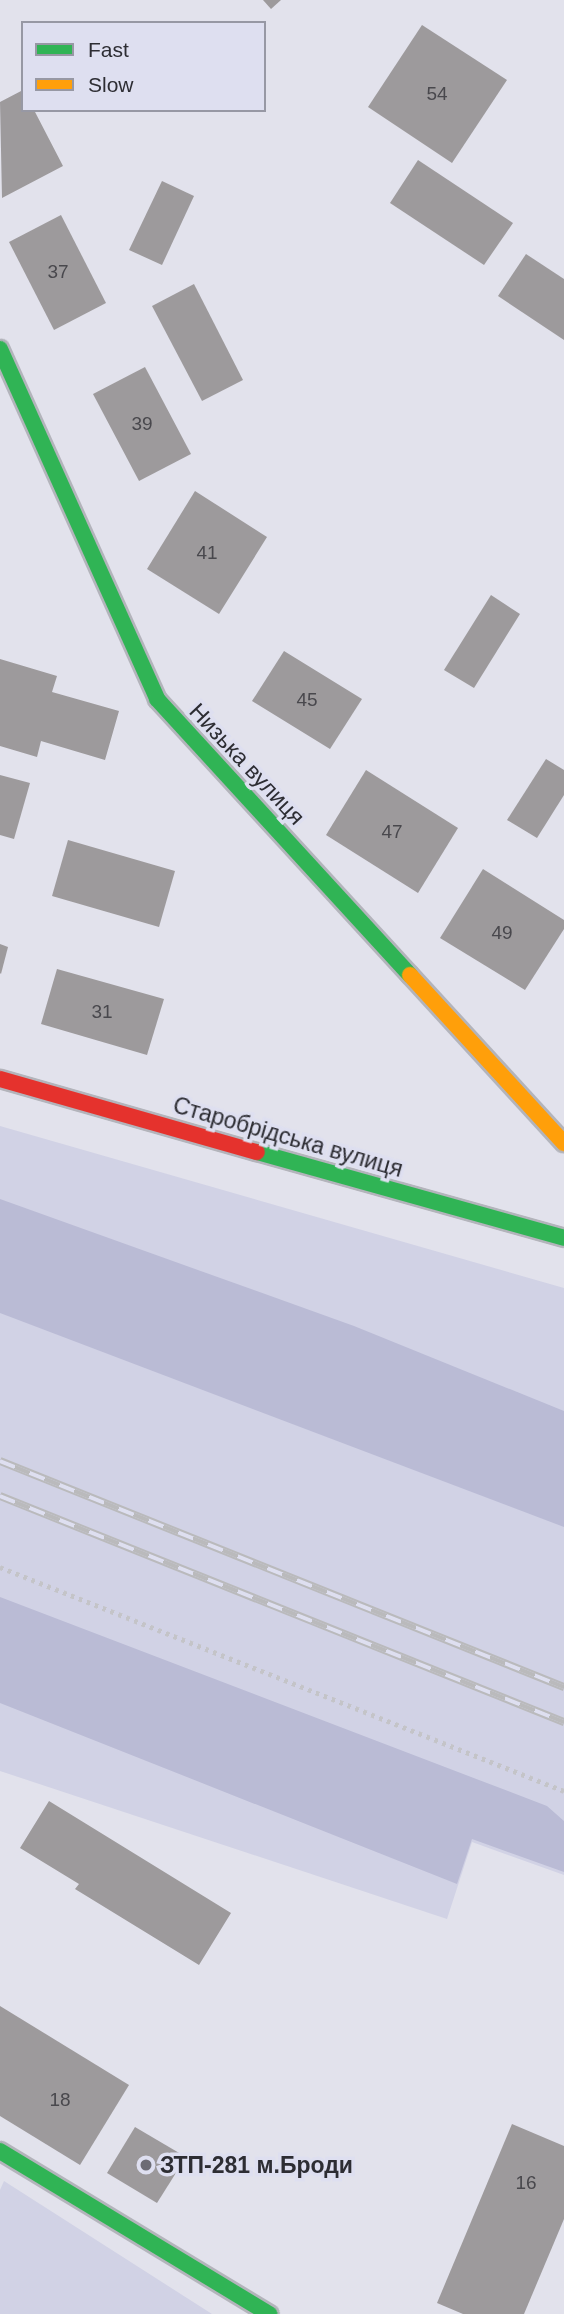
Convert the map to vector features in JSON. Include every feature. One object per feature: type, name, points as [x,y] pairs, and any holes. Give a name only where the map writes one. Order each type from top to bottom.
[{"type":"street","name":"Низька вулиця","points":[[0,349],[157,699],[564,1143]]},
{"type":"street","name":"Старобрідська вулиця","points":[[0,1079],[564,1238]]},
{"type":"street","points":[[0,2151],[268,2314]]},
{"type":"path","points":[[0,1567],[564,1791]]},
{"type":"shaded area","points":[[0,1126],[564,1288],[564,1875],[472,1842],[447,1919],[0,1771]]},
{"type":"shaded area","points":[[0,1199],[354,1326],[564,1411],[564,1527],[0,1313]]},
{"type":"shaded area","points":[[0,1597],[547,1806],[564,1821],[564,1872],[472,1839],[457,1884],[0,1703]]},
{"type":"shaded area","points":[[4,2181],[212,2314],[0,2314],[0,2190]]},
{"type":"building","points":[[263,0],[281,0],[271,9]]},
{"type":"building","points":[[422,25],[507,80],[452,163],[368,107]]},
{"type":"building","points":[[21,91],[21,112],[35,112],[63,166],[2,198],[0,102]]},
{"type":"building","points":[[418,160],[513,223],[484,265],[390,203]]},
{"type":"building","points":[[162,181],[194,196],[162,265],[129,250]]},
{"type":"building","points":[[61,215],[106,303],[54,330],[9,242]]},
{"type":"building","points":[[526,254],[564,279],[564,340],[498,296]]},
{"type":"building","points":[[194,284],[243,380],[202,401],[152,306]]},
{"type":"building","points":[[145,367],[191,454],[139,481],[93,394]]},
{"type":"building","points":[[195,491],[267,537],[219,614],[147,569]]},
{"type":"building","points":[[491,595],[520,614],[474,688],[444,670]]},
{"type":"building","points":[[284,651],[362,699],[330,749],[252,701]]},
{"type":"building","points":[[0,659],[57,676],[52,692],[119,711],[105,760],[41,741],[37,757],[0,746]]},
{"type":"building","points":[[546,759],[564,770],[564,795],[537,838],[507,820]]},
{"type":"building","points":[[366,770],[458,828],[418,893],[326,835]]},
{"type":"building","points":[[0,775],[30,783],[14,839],[0,835]]},
{"type":"building","points":[[68,840],[175,871],[159,927],[52,896]]},
{"type":"building","points":[[483,869],[564,920],[564,929],[525,990],[440,938]]},
{"type":"building","points":[[0,944],[8,947],[1,974],[0,973]]},
{"type":"building","points":[[57,969],[164,999],[147,1055],[41,1024]]},
{"type":"building","points":[[49,1801],[231,1913],[199,1965],[75,1889],[79,1884],[20,1848]]},
{"type":"building","points":[[0,2006],[129,2085],[80,2165],[0,2116]]},
{"type":"building","points":[[512,2124],[564,2146],[564,2219],[524,2314],[463,2314],[437,2303]]},
{"type":"building","name":"ЗТП-281 м.Броди","points":[[135,2127],[186,2157],[157,2203],[107,2173]]},
{"type":"railway","points":[[0,1461],[564,1687]]},
{"type":"railway","points":[[0,1496],[564,1722]]},
{"type":"traffic: fast","points":[[0,349],[157,699],[410,975]]},
{"type":"traffic: fast","points":[[257,1152],[564,1238]]},
{"type":"traffic: fast","points":[[0,2151],[269,2314]]},
{"type":"traffic: slow","points":[[410,975],[564,1143]]},
{"type":"traffic: jam","points":[[0,1079],[257,1152]]},
{"type":"place","name":"ЗТП-281 м.Броди","points":[[146,2165]]}]
